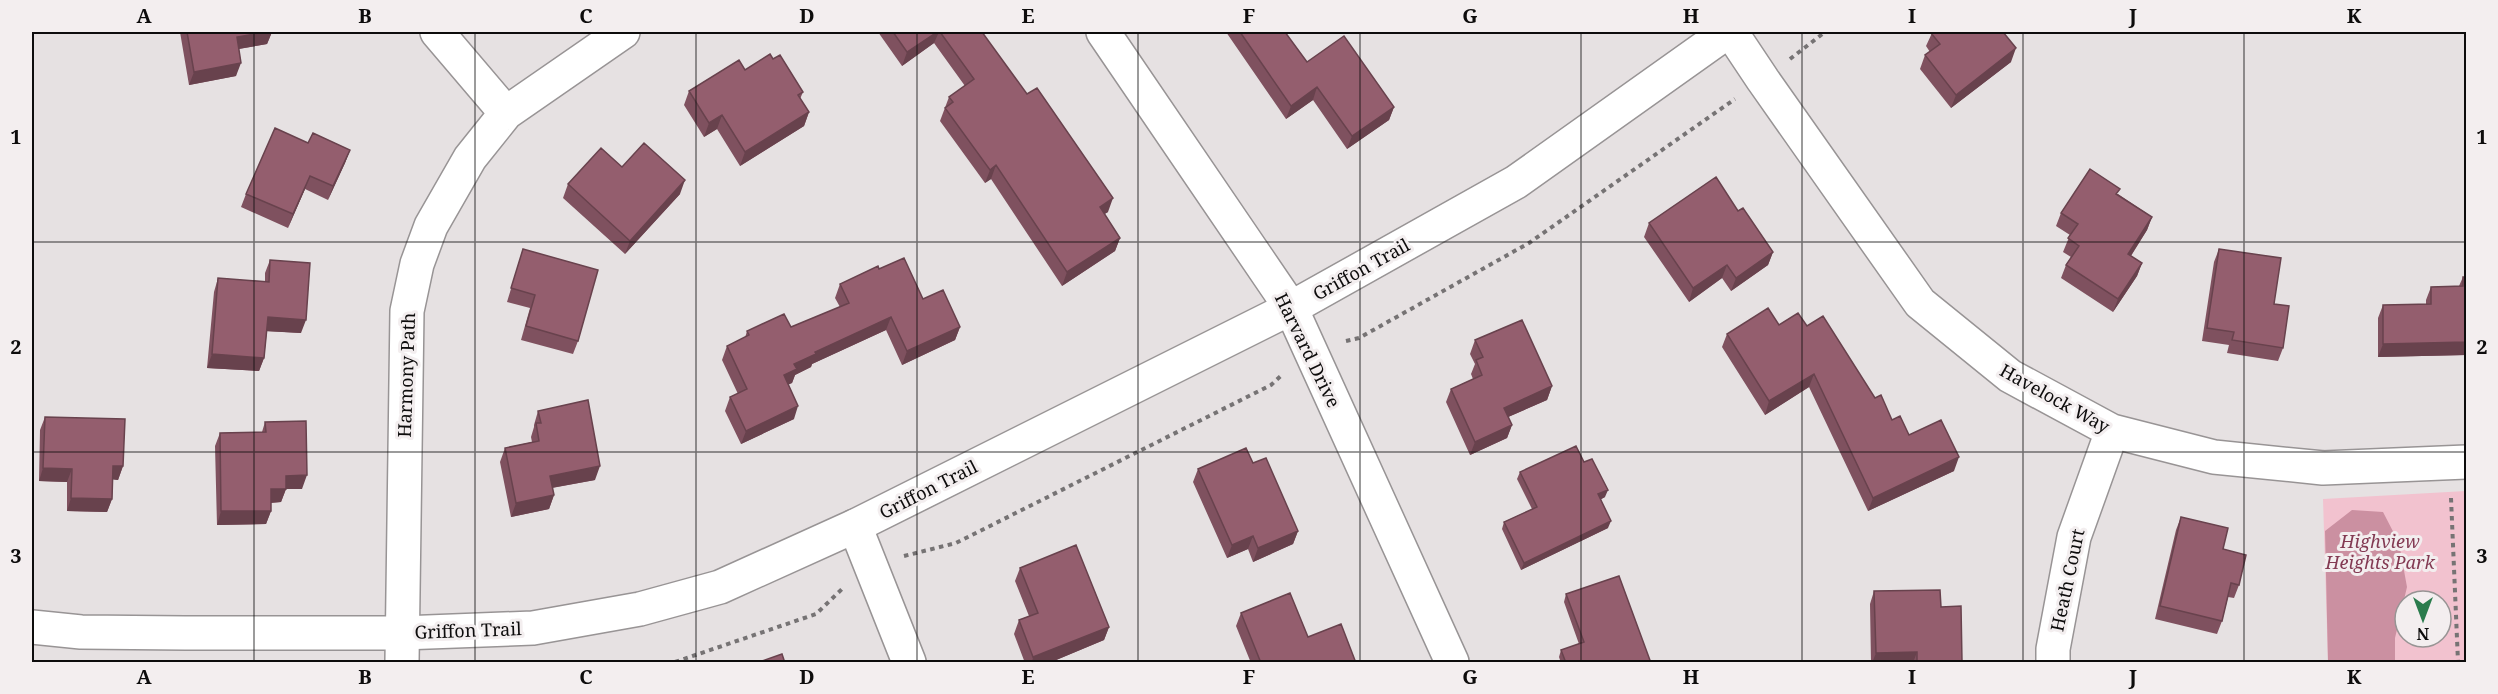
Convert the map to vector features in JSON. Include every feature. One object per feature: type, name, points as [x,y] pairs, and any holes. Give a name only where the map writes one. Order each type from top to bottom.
[{"type":"street","points":[[436,32],[506,113]]},
{"type":"street","name":"Harmony Path","points":[[402,648],[407,311],[417,264],[431,226],[470,158],[506,113],[623,32]]},
{"type":"street","name":"Harvard Drive","points":[[1103,32],[1291,308],[1452,663]]},
{"type":"street","name":"Griffon Trail","points":[[32,627],[81,632],[402,648],[640,609],[720,587],[855,526],[1291,308],[1516,182],[1729,32]]},
{"type":"street","name":"Havelock Way","points":[[1729,32],[1920,303],[2010,376],[2112,431],[2214,457],[2323,468],[2458,462]]},
{"type":"street","name":"Heath Court","points":[[2053,663],[2053,649],[2074,537],[2112,431]]},
{"type":"street","points":[[855,526],[909,663]]},
{"type":"path","points":[[675,663],[816,614],[842,589],[873,568],[907,555],[956,543],[1271,385],[1310,349],[1359,339],[1529,243],[1763,80],[1825,32]]},
{"type":"path","points":[[2458,462],[2458,663]]},
{"type":"green space","name":"Highview Heights Park","points":[[2466,491],[2466,662],[2328,662],[2323,499]]},
{"type":"green space","points":[[2352,510],[2383,512],[2399,543],[2407,587],[2407,589],[2393,589],[2395,662],[2328,662],[2325,531]]},
{"type":"building","points":[[187,32],[266,32],[237,37],[241,63],[194,72]]},
{"type":"building","points":[[893,32],[937,32],[907,52]]},
{"type":"building","points":[[940,32],[982,32],[1027,94],[1037,88],[1113,198],[1100,207],[1120,238],[1067,272],[996,165],[990,170],[945,108],[953,102],[949,97],[974,79]]},
{"type":"building","points":[[1240,32],[1285,32],[1307,62],[1344,36],[1394,107],[1352,136],[1317,87],[1291,106]]},
{"type":"building","points":[[2003,32],[2016,48],[1956,95],[1925,55],[1940,44],[1931,33]]},
{"type":"building","points":[[770,54],[773,59],[780,55],[803,92],[798,95],[809,112],[745,152],[722,115],[709,123],[689,91],[739,60],[745,70]]},
{"type":"building","points":[[275,128],[308,143],[313,133],[350,150],[333,186],[310,176],[293,214],[246,194]]},
{"type":"building","points":[[644,143],[685,180],[630,241],[568,184],[601,148],[622,167]]},
{"type":"building","points":[[2090,169],[2120,189],[2116,194],[2152,217],[2128,254],[2142,263],[2118,299],[2066,265],[2079,246],[2068,238],[2078,224],[2061,213]]},
{"type":"building","points":[[1716,177],[1738,211],[1743,208],[1773,252],[1736,278],[1727,265],[1693,288],[1649,223]]},
{"type":"building","points":[[523,249],[598,270],[578,341],[526,326],[535,295],[511,288]]},
{"type":"building","points":[[2219,249],[2281,258],[2274,304],[2289,306],[2283,348],[2232,340],[2234,332],[2207,328]]},
{"type":"building","points":[[904,258],[923,299],[943,290],[960,327],[907,351],[891,317],[815,352],[816,354],[794,364],[797,369],[784,375],[798,406],[746,431],[730,397],[747,389],[727,346],[749,335],[747,331],[784,314],[791,327],[849,303],[840,284],[878,266],[879,269]]},
{"type":"building","points":[[270,260],[310,263],[306,320],[268,317],[264,358],[212,354],[218,278],[269,282]]},
{"type":"building","points":[[2463,277],[2466,277],[2466,342],[2383,344],[2383,305],[2431,304],[2431,287],[2463,286]]},
{"type":"building","points":[[1768,308],[1779,325],[1798,313],[1807,326],[1823,316],[1875,398],[1881,395],[1892,420],[1900,416],[1909,435],[1941,420],[1959,457],[1873,498],[1814,374],[1769,401],[1727,334]]},
{"type":"building","points":[[1522,320],[1552,386],[1504,408],[1512,425],[1475,442],[1451,389],[1482,375],[1476,360],[1483,357],[1475,340]]},
{"type":"building","points":[[588,400],[600,466],[550,476],[554,495],[516,503],[505,448],[539,441],[536,423],[541,423],[538,411]]},
{"type":"building","points":[[45,417],[125,419],[123,466],[113,466],[112,499],[71,498],[72,469],[43,468]]},
{"type":"building","points":[[306,421],[307,475],[286,476],[286,489],[271,489],[271,511],[221,511],[220,433],[266,432],[265,422]]},
{"type":"building","points":[[1576,446],[1584,462],[1592,459],[1608,490],[1598,494],[1611,521],[1524,563],[1504,522],[1537,507],[1520,472]]},
{"type":"building","points":[[1246,448],[1253,463],[1266,458],[1298,531],[1258,548],[1253,536],[1232,545],[1198,469]]},
{"type":"building","points":[[2181,517],[2228,528],[2223,549],[2246,555],[2239,585],[2231,583],[2222,621],[2160,606]]},
{"type":"building","points":[[1076,545],[1109,627],[1033,657],[1019,620],[1038,613],[1020,568]]},
{"type":"building","points":[[1619,576],[1651,663],[1566,663],[1561,650],[1584,642],[1566,594]]},
{"type":"building","points":[[1940,590],[1941,607],[1961,606],[1962,661],[1917,662],[1917,652],[1876,653],[1874,591]]},
{"type":"building","points":[[1290,593],[1308,637],[1341,624],[1356,663],[1261,663],[1241,613]]},
{"type":"building","points":[[782,654],[785,663],[756,663]]}]
